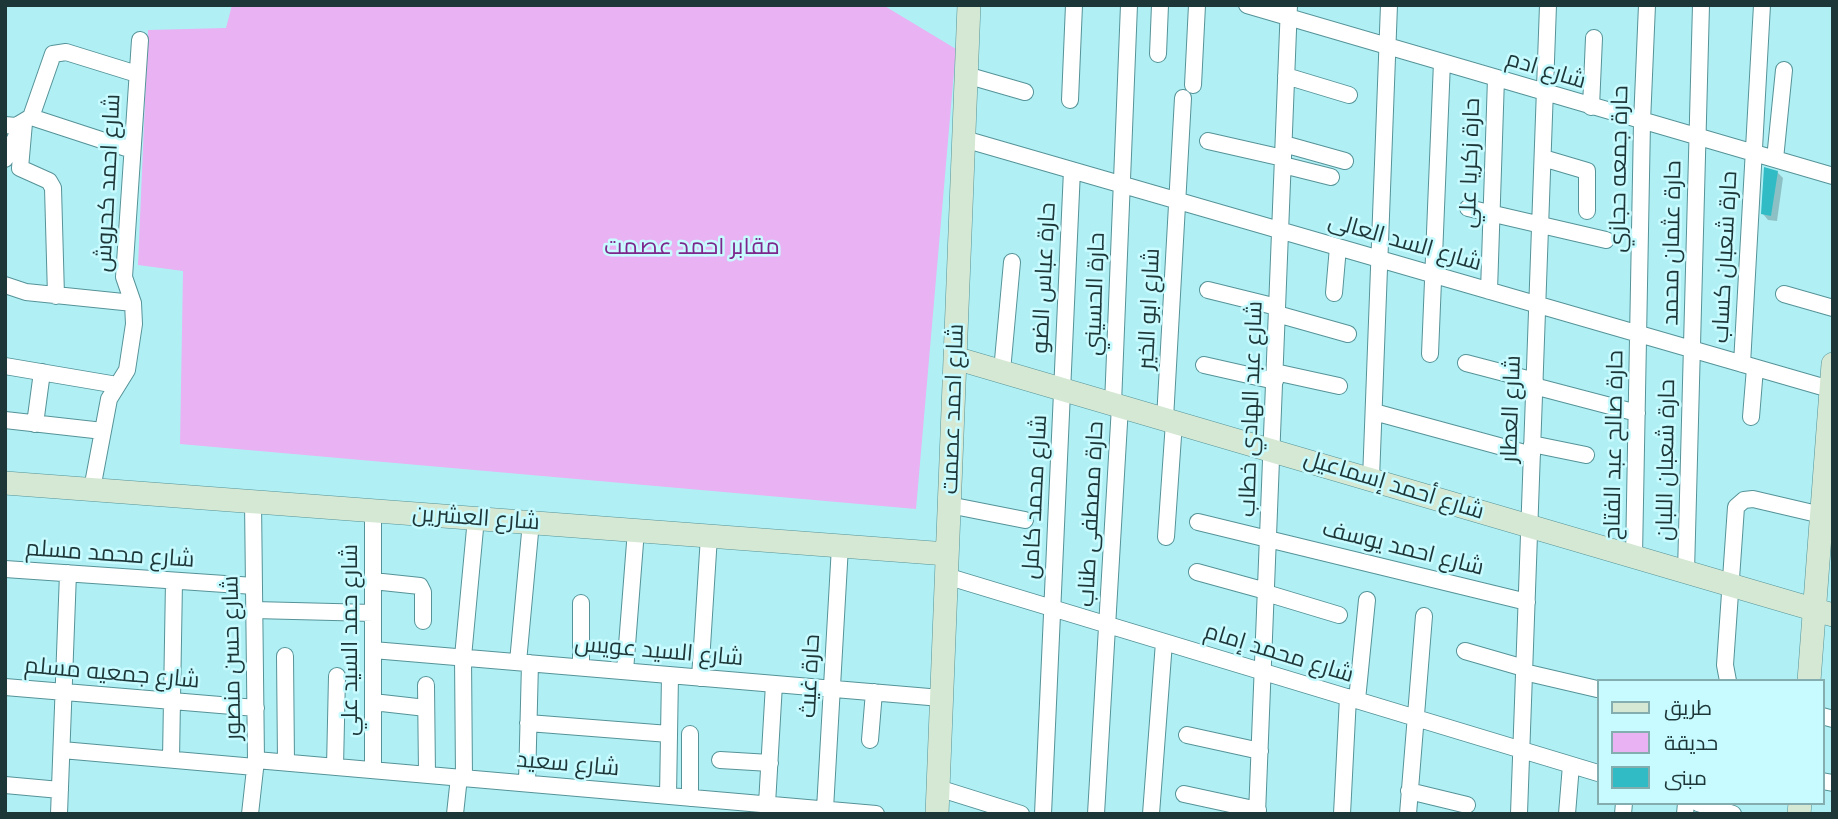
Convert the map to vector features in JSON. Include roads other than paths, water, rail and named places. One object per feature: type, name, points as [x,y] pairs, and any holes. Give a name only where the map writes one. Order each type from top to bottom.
[{"type":"main road","name":"شارع احمد عصمت","points":[[937,814],[969,5]]},
{"type":"main road","name":"شارع أحمد إسماعيل","points":[[955,358],[1824,612]]},
{"type":"main road","points":[[1809,679],[1824,612],[1833,365]]},
{"type":"main road","name":"شارع العشرين","points":[[5,482],[840,546],[946,565]]},
{"type":"street","points":[[1070,100],[1074,5]]},
{"type":"street","name":"حارة الحسيني","points":[[1117,405],[1129,5]]},
{"type":"street","points":[[1158,54],[1160,5]]},
{"type":"street","points":[[1193,85],[1197,5]]},
{"type":"street","name":"شارع ادم","points":[[1247,5],[1289,11],[1388,46],[1833,176]]},
{"type":"street","points":[[1371,479],[1389,5]]},
{"type":"street","name":"شارع العطار","points":[[1519,814],[1548,5]]},
{"type":"street","name":"حارة جمعه حجازي","points":[[1638,334],[1647,5]]},
{"type":"street","name":"حارة عثمان محمد","points":[[1692,350],[1701,5]]},
{"type":"street","name":"حارة شعبان كساب","points":[[1751,416],[1748,366],[1754,153],[1762,5]]},
{"type":"street","name":"شارع عبد الهادي خطاب","points":[[1257,812],[1289,11]]},
{"type":"street","points":[[1591,107],[1594,38]]},
{"type":"street","name":"شارع احمد كحروش","points":[[92,489],[109,399],[127,370],[135,317],[124,277],[140,40]]},
{"type":"street","points":[[5,159],[27,120],[53,54],[66,52],[137,74]]},
{"type":"street","points":[[1430,354],[1442,62]]},
{"type":"street","points":[[1775,159],[1784,70]]},
{"type":"street","points":[[966,75],[1025,92]]},
{"type":"street","points":[[1286,76],[1349,95]]},
{"type":"street","name":"حارة زكريا علي","points":[[1489,290],[1496,78]]},
{"type":"street","name":"شارع ابو الخير","points":[[1166,537],[1182,98]]},
{"type":"street","points":[[27,120],[20,168],[49,181],[53,188],[56,296]]},
{"type":"street","points":[[5,125],[27,120],[132,150]]},
{"type":"street","name":"شارع السد العالى","points":[[964,139],[1832,390]]},
{"type":"street","points":[[1208,141],[1283,156],[1345,161]]},
{"type":"street","points":[[1283,156],[1331,177]]},
{"type":"street","points":[[1543,158],[1587,171],[1587,211]]},
{"type":"street","name":"حارة عباس الضو","points":[[1062,388],[1072,170]]},
{"type":"street","points":[[1468,208],[1606,240]]},
{"type":"street","points":[[1334,293],[1338,247]]},
{"type":"street","points":[[1002,371],[1012,262]]},
{"type":"street","points":[[5,285],[26,292],[133,303]]},
{"type":"street","points":[[1208,290],[1348,334]]},
{"type":"street","points":[[1784,294],[1833,308]]},
{"type":"street","name":"حارة صالح عبد الفتاح","points":[[1634,556],[1638,334]]},
{"type":"street","name":"حارة شعبان اللبان","points":[[1686,572],[1692,350]]},
{"type":"street","points":[[1466,363],[1637,413]]},
{"type":"street","points":[[1204,365],[1339,386]]},
{"type":"street","points":[[5,366],[117,385]]},
{"type":"street","points":[[35,424],[42,372]]},
{"type":"street","name":"شارع محمد كامل","points":[[1043,814],[1062,388]]},
{"type":"street","name":"حارة مصطفى طناب","points":[[1096,814],[1117,405]]},
{"type":"street","points":[[1374,412],[1532,449],[1586,456]]},
{"type":"street","points":[[5,420],[103,431]]},
{"type":"street","points":[[1728,679],[1725,665],[1729,584],[1735,512],[1740,503],[1753,499],[1827,517]]},
{"type":"street","name":"شارع حسن منصور","points":[[250,814],[255,763],[256,708],[253,502]]},
{"type":"street","points":[[949,505],[1025,520]]},
{"type":"street","name":"شارع حمد السيد علي","points":[[373,510],[373,770]]},
{"type":"street","points":[[455,814],[462,778],[463,657],[476,518]]},
{"type":"street","points":[[527,783],[528,723],[524,663],[531,522]]},
{"type":"street","name":"شارع احمد يوسف","points":[[1198,522],[1527,602]]},
{"type":"street","points":[[625,671],[636,530]]},
{"type":"street","points":[[700,678],[709,536]]},
{"type":"street","name":"حارة غيث","points":[[825,809],[840,546]]},
{"type":"street","name":"شارع محمد إمام","points":[[946,565],[1052,607],[1107,625],[1596,772]]},
{"type":"street","name":"شارع محمد مسلم","points":[[5,569],[254,586]]},
{"type":"street","points":[[1197,572],[1339,615]]},
{"type":"street","points":[[60,814],[68,573]]},
{"type":"street","points":[[171,759],[174,581]]},
{"type":"street","points":[[373,581],[420,586],[424,592],[423,621]]},
{"type":"street","points":[[1342,814],[1352,699],[1367,600]]},
{"type":"street","points":[[581,603],[581,667]]},
{"type":"street","points":[[254,610],[373,613]]},
{"type":"street","points":[[1408,814],[1424,617]]},
{"type":"street","points":[[1151,814],[1164,642]]},
{"type":"street","name":"شارع السيد عويس","points":[[373,650],[941,698]]},
{"type":"street","points":[[1465,651],[1596,689]]},
{"type":"street","points":[[285,656],[286,762]]},
{"type":"street","points":[[668,796],[670,675]]},
{"type":"street","points":[[335,766],[337,676]]},
{"type":"street","points":[[767,804],[774,684]]},
{"type":"street","points":[[426,685],[427,775]]},
{"type":"street","name":"شارع جمعيه مسلم","points":[[5,687],[256,708]]},
{"type":"street","points":[[870,740],[874,692]]},
{"type":"street","points":[[373,702],[426,708]]},
{"type":"street","points":[[528,723],[669,734]]},
{"type":"street","points":[[690,734],[690,797]]},
{"type":"street","points":[[1187,735],[1260,751]]},
{"type":"street","name":"شارع سعيد","points":[[62,750],[171,759],[286,762],[876,814]]},
{"type":"street","points":[[720,761],[769,763]]},
{"type":"street","points":[[1567,814],[1571,765]]},
{"type":"street","points":[[5,785],[60,790]]},
{"type":"street","points":[[938,788],[1021,814]]},
{"type":"street","points":[[1409,791],[1466,805]]},
{"type":"street","points":[[1184,794],[1257,812]]},
{"type":"street","points":[[1704,805],[1733,814]]},
{"type":"park label","name":"مقابر احمد عصمت","points":[[692,247]]}]
